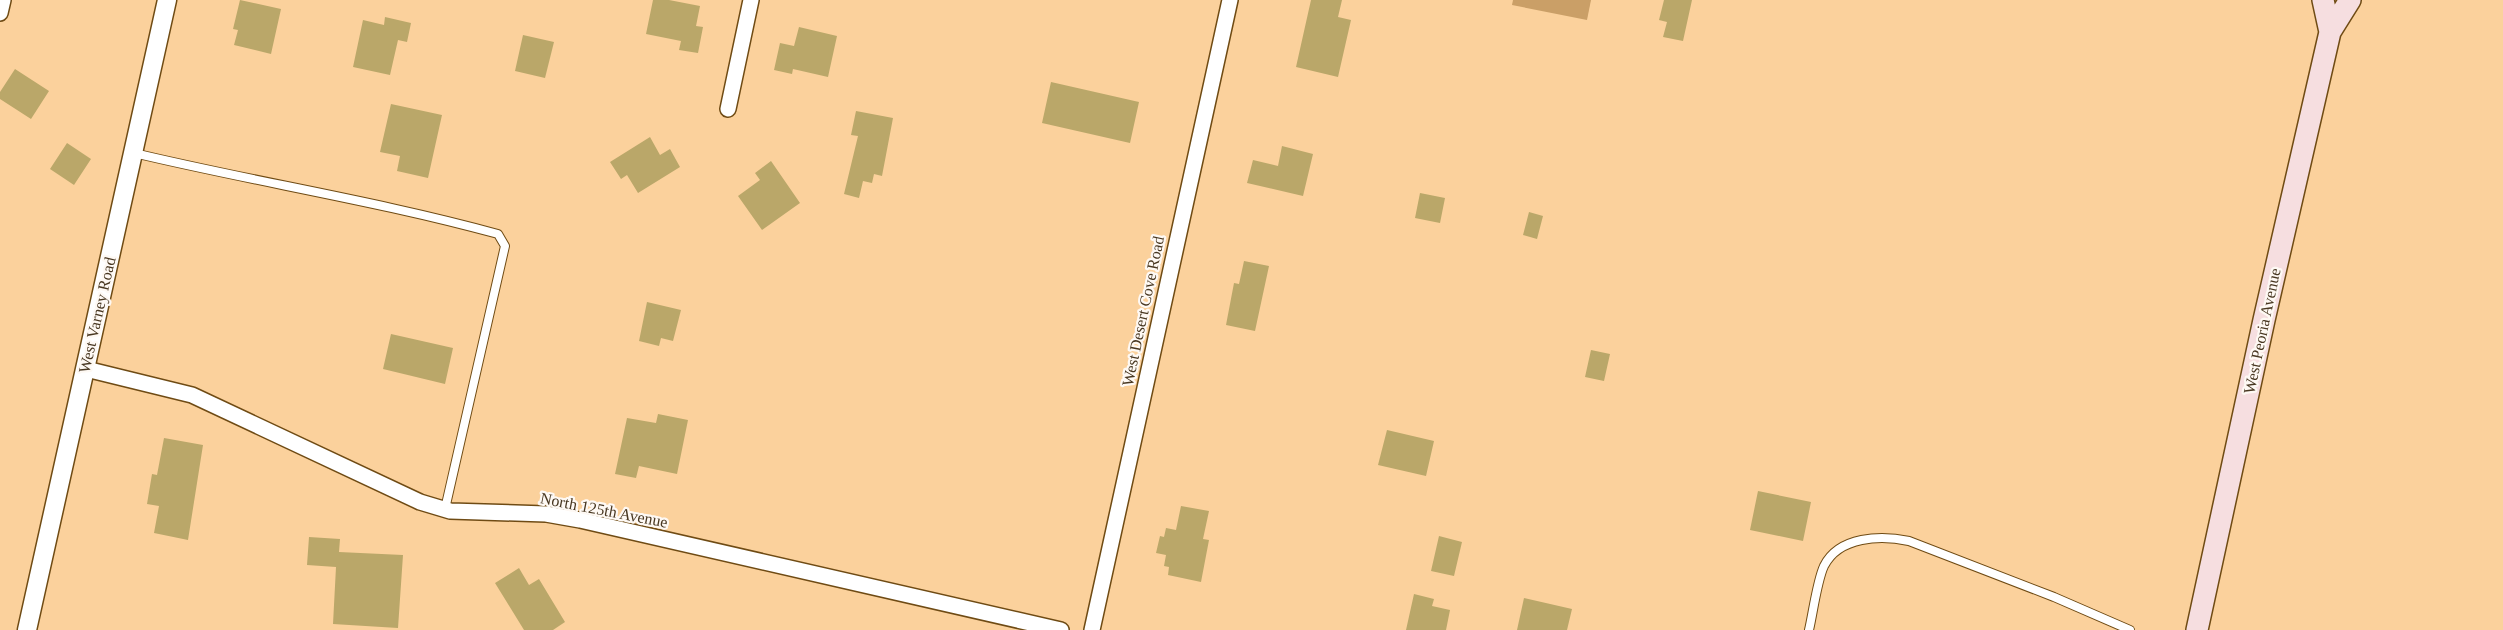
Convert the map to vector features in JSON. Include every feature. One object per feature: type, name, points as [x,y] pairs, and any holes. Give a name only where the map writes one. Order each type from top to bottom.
[{"type":"main road","name":"West Peoria Avenue","points":[[2323,0],[2330,32]]},
{"type":"main road","name":"West Peoria Avenue","points":[[2197,630],[2264,320],[2330,32],[2350,0]]},
{"type":"street","points":[[0,12],[3,0]]},
{"type":"street","name":"West Varney Road","points":[[27,630],[167,0]]},
{"type":"street","points":[[728,109],[751,0]]},
{"type":"street","name":"West Desert Cove Road","points":[[1092,630],[1230,0]]},
{"type":"street","name":"North 125th Avenue","points":[[86,369],[192,395],[420,502],[445,509],[546,514],[569,518],[1061,630]]},
{"type":"lane","points":[[134,153],[243,178],[441,218],[498,234],[505,246],[445,509]]},
{"type":"lane","points":[[1809,630],[1825,566],[1836,552],[1873,537],[1891,537],[1920,545],[2054,597],[2130,630]]},
{"type":"shaded area","points":[[1513,0],[1591,0],[1587,20],[1512,5]]},
{"type":"building","points":[[240,0],[281,9],[271,54],[234,45],[238,30],[233,29]]},
{"type":"building","points":[[653,0],[669,0],[700,6],[696,26],[703,27],[698,53],[679,50],[681,41],[646,34]]},
{"type":"building","points":[[1311,0],[1342,0],[1338,17],[1351,20],[1338,77],[1296,67]]},
{"type":"building","points":[[1664,0],[1692,0],[1683,41],[1663,37],[1667,22],[1659,20]]},
{"type":"building","points":[[385,17],[411,23],[407,42],[398,40],[390,75],[353,67],[363,20],[384,25]]},
{"type":"building","points":[[799,27],[837,36],[828,77],[793,69],[792,74],[774,70],[780,43],[794,46]]},
{"type":"building","points":[[523,35],[554,42],[545,78],[515,71]]},
{"type":"building","points":[[15,69],[49,91],[31,119],[0,99],[0,92]]},
{"type":"building","points":[[1051,82],[1139,102],[1130,143],[1042,123]]},
{"type":"building","points":[[391,104],[442,115],[428,178],[397,171],[400,156],[380,152]]},
{"type":"building","points":[[856,111],[893,118],[882,176],[874,174],[872,183],[863,181],[859,198],[844,194],[858,136],[851,135]]},
{"type":"building","points":[[650,137],[660,155],[670,149],[680,167],[638,193],[627,175],[621,179],[610,162]]},
{"type":"building","points":[[67,143],[91,159],[74,185],[50,169]]},
{"type":"building","points":[[1282,146],[1313,154],[1303,196],[1247,183],[1253,160],[1278,166]]},
{"type":"building","points":[[771,161],[800,203],[762,230],[738,196],[760,180],[755,173]]},
{"type":"building","points":[[1420,193],[1445,198],[1440,223],[1415,218]]},
{"type":"building","points":[[1529,212],[1543,216],[1537,239],[1523,235]]},
{"type":"building","points":[[1244,261],[1269,266],[1255,331],[1226,325],[1234,283],[1239,284]]},
{"type":"building","points":[[647,302],[681,310],[673,341],[661,338],[659,346],[639,341]]},
{"type":"building","points":[[391,334],[453,348],[445,384],[383,369]]},
{"type":"building","points":[[1591,350],[1610,354],[1604,381],[1585,377]]},
{"type":"building","points":[[658,414],[688,420],[677,474],[639,466],[636,478],[615,474],[627,418],[656,423]]},
{"type":"building","points":[[1387,430],[1434,441],[1426,476],[1378,465]]},
{"type":"building","points":[[164,438],[203,445],[188,540],[154,533],[159,506],[147,504],[152,474],[157,475]]},
{"type":"building","points":[[1758,491],[1811,502],[1803,541],[1750,530]]},
{"type":"building","points":[[1181,506],[1209,511],[1203,539],[1209,540],[1201,582],[1168,575],[1169,567],[1164,566],[1166,555],[1156,553],[1160,536],[1164,537],[1166,528],[1176,530]]},
{"type":"building","points":[[1439,536],[1462,542],[1454,576],[1431,571]]},
{"type":"building","points":[[309,537],[340,539],[339,552],[403,555],[398,628],[333,624],[336,567],[307,565]]},
{"type":"building","points":[[519,568],[529,585],[539,579],[565,622],[553,630],[524,630],[495,583]]},
{"type":"building","points":[[1414,594],[1434,599],[1432,606],[1450,610],[1446,630],[1406,630]]},
{"type":"building","points":[[1524,598],[1572,609],[1567,630],[1517,630]]}]
